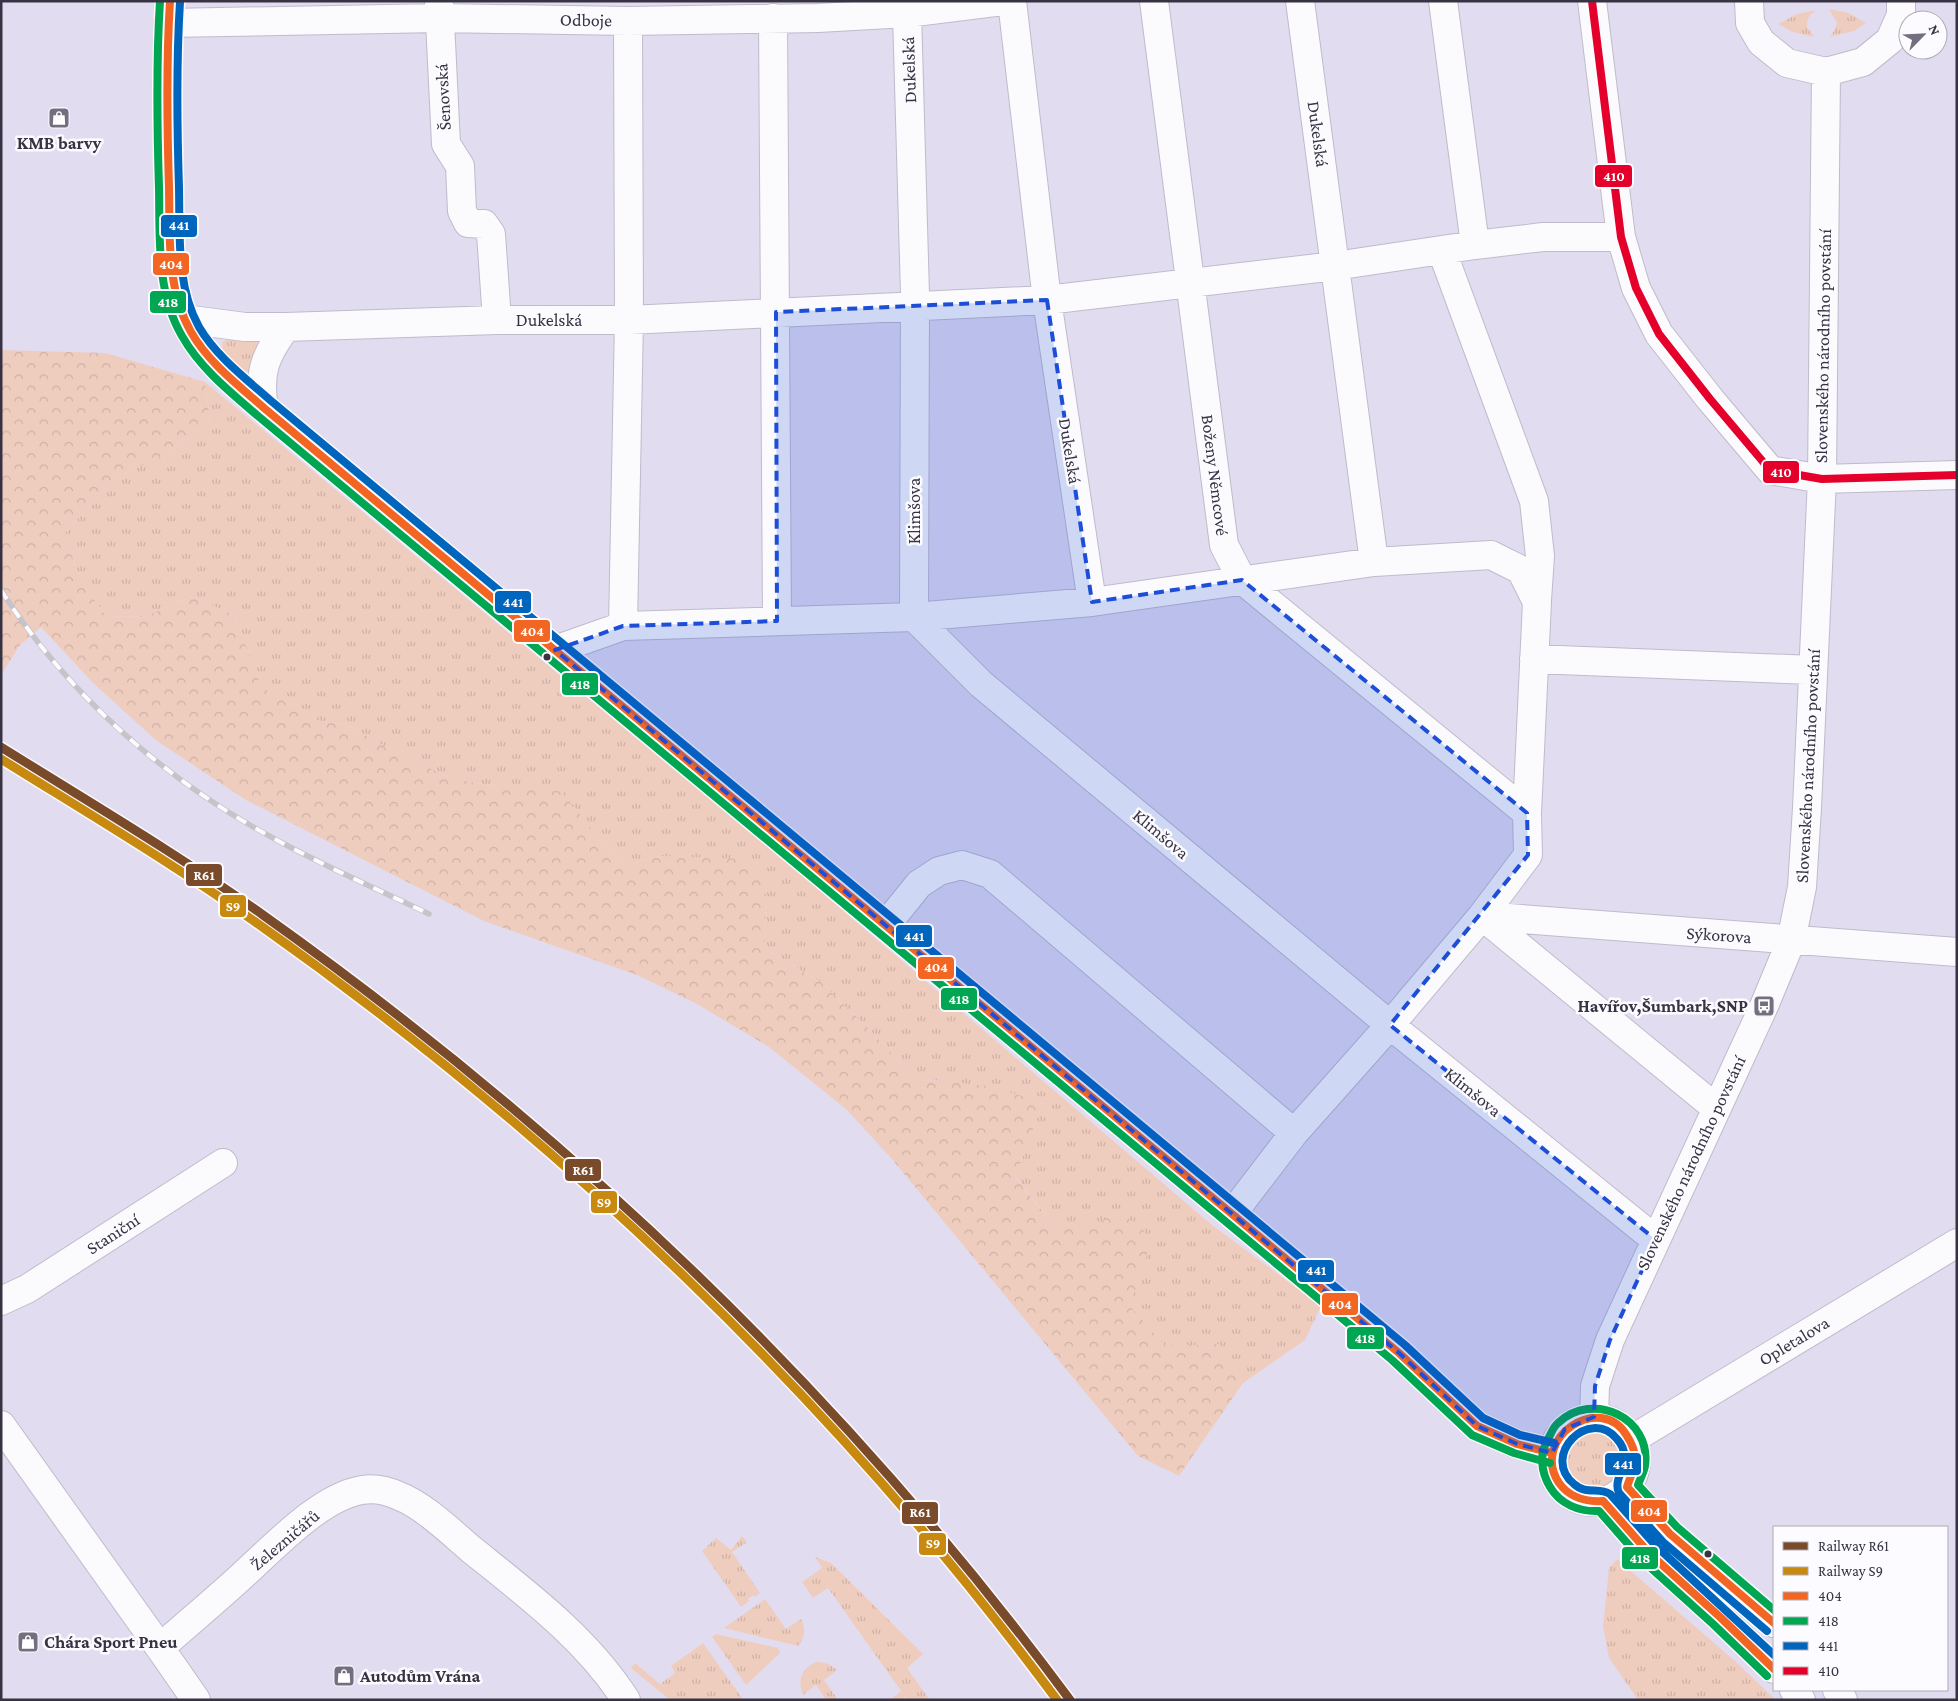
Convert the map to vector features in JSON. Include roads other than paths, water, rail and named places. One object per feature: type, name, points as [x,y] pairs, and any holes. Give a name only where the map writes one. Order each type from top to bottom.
[{"type":"street","name":"Odboje","points":[[169,12],[439,10],[628,21],[773,18],[818,10],[907,13],[1003,1]]},
{"type":"street","name":"Dukelská","points":[[1012,1],[1047,300],[1092,602]]},
{"type":"street","name":"Boženy Němcové","points":[[1154,1],[1224,545],[1242,580],[1527,813]]},
{"type":"street","name":"Dukelská","points":[[1300,1],[1374,562]]},
{"type":"street","points":[[1442,1],[1475,245]]},
{"type":"street","points":[[1592,1],[1621,237],[1636,288],[1660,334],[1710,399],[1770,470],[1822,479],[1957,476]]},
{"type":"street","points":[[1754,8],[1761,42],[1787,63],[1826,72],[1863,62],[1890,40],[1898,6]]},
{"type":"street","name":"Šenovská","points":[[439,10],[446,144],[460,166],[462,211],[468,222],[484,224],[491,234],[497,320]]},
{"type":"street","points":[[169,12],[168,154],[171,264],[176,292],[184,319],[198,342],[216,364],[264,408],[1400,1353],[1477,1426],[1517,1444],[1552,1453]]},
{"type":"street","name":"Dukelská","points":[[907,13],[915,306]]},
{"type":"street","points":[[773,18],[777,621]]},
{"type":"street","points":[[623,626],[629,320],[628,21]]},
{"type":"street","name":"Slovenského národního povstání","points":[[1594,1417],[1595,1386],[1610,1340],[1764,1006],[1791,941],[1802,887],[1822,479],[1826,72]]},
{"type":"street","name":"Dukelská","points":[[184,319],[245,327],[497,320],[629,320],[1047,300],[1335,266],[1543,237],[1621,237]]},
{"type":"street","points":[[1232,1214],[1294,1133],[1390,1025],[1482,916],[1528,855],[1527,813],[1540,556],[1534,501],[1442,251]]},
{"type":"street","name":"Klimšova","points":[[915,306],[914,616],[981,684],[1390,1025],[1656,1240]]},
{"type":"street","points":[[264,408],[261,391],[262,375],[267,357],[286,327]]},
{"type":"street","points":[[555,650],[623,626],[914,616],[1092,602],[1374,562],[1492,555],[1521,570],[1537,602]]},
{"type":"street","points":[[1534,659],[1814,670]]},
{"type":"street","points":[[886,925],[920,884],[939,871],[962,865],[990,874],[1294,1133]]},
{"type":"street","points":[[1482,916],[1716,1108]]},
{"type":"street","name":"Sýkorova","points":[[1482,916],[1791,941],[1957,952]]},
{"type":"street","name":"Staniční","points":[[1,1301],[27,1289],[223,1163]]},
{"type":"street","name":"Opletalova","points":[[1631,1440],[1957,1243]]},
{"type":"street","points":[[1594,1417],[1618,1425],[1631,1440],[1636,1461],[1634,1474],[1627,1486],[1616,1496],[1603,1501],[1584,1501],[1573,1497],[1564,1490],[1556,1479],[1552,1466],[1552,1453],[1557,1439],[1565,1428],[1577,1421],[1594,1417]]},
{"type":"street","points":[[1,1425],[196,1700]]},
{"type":"street","points":[[1627,1486],[1670,1534],[1773,1621]]},
{"type":"street","name":"Železničářů","points":[[160,1648],[303,1521],[342,1497],[361,1490],[376,1490],[400,1496],[428,1513],[545,1608],[580,1642],[626,1700]]},
{"type":"street","points":[[1603,1501],[1649,1553],[1773,1668]]},
{"type":"railway","points":[[1,590],[27,628],[56,664],[121,731],[157,761],[233,815],[273,838],[331,868],[429,914]]},
{"type":"rail line","name":"R61","points":[[1,747],[166,850],[263,915],[377,999],[487,1087],[594,1179],[698,1276],[797,1376],[892,1480],[983,1588],[1070,1700]]},
{"type":"rail line","name":"S9","points":[[1,759],[160,858],[254,921],[367,1004],[477,1092],[584,1183],[687,1279],[786,1378],[880,1482],[971,1589],[1057,1700]]},
{"type":"place","name":"KMB barvy","points":[[59,118]]},
{"type":"place","name":"Havířov,Šumbark,SNP","points":[[1764,1006]]},
{"type":"place","name":"Chára Sport Pneu","points":[[28,1642]]},
{"type":"place","name":"Autodům Vrána","points":[[344,1676]]}]
